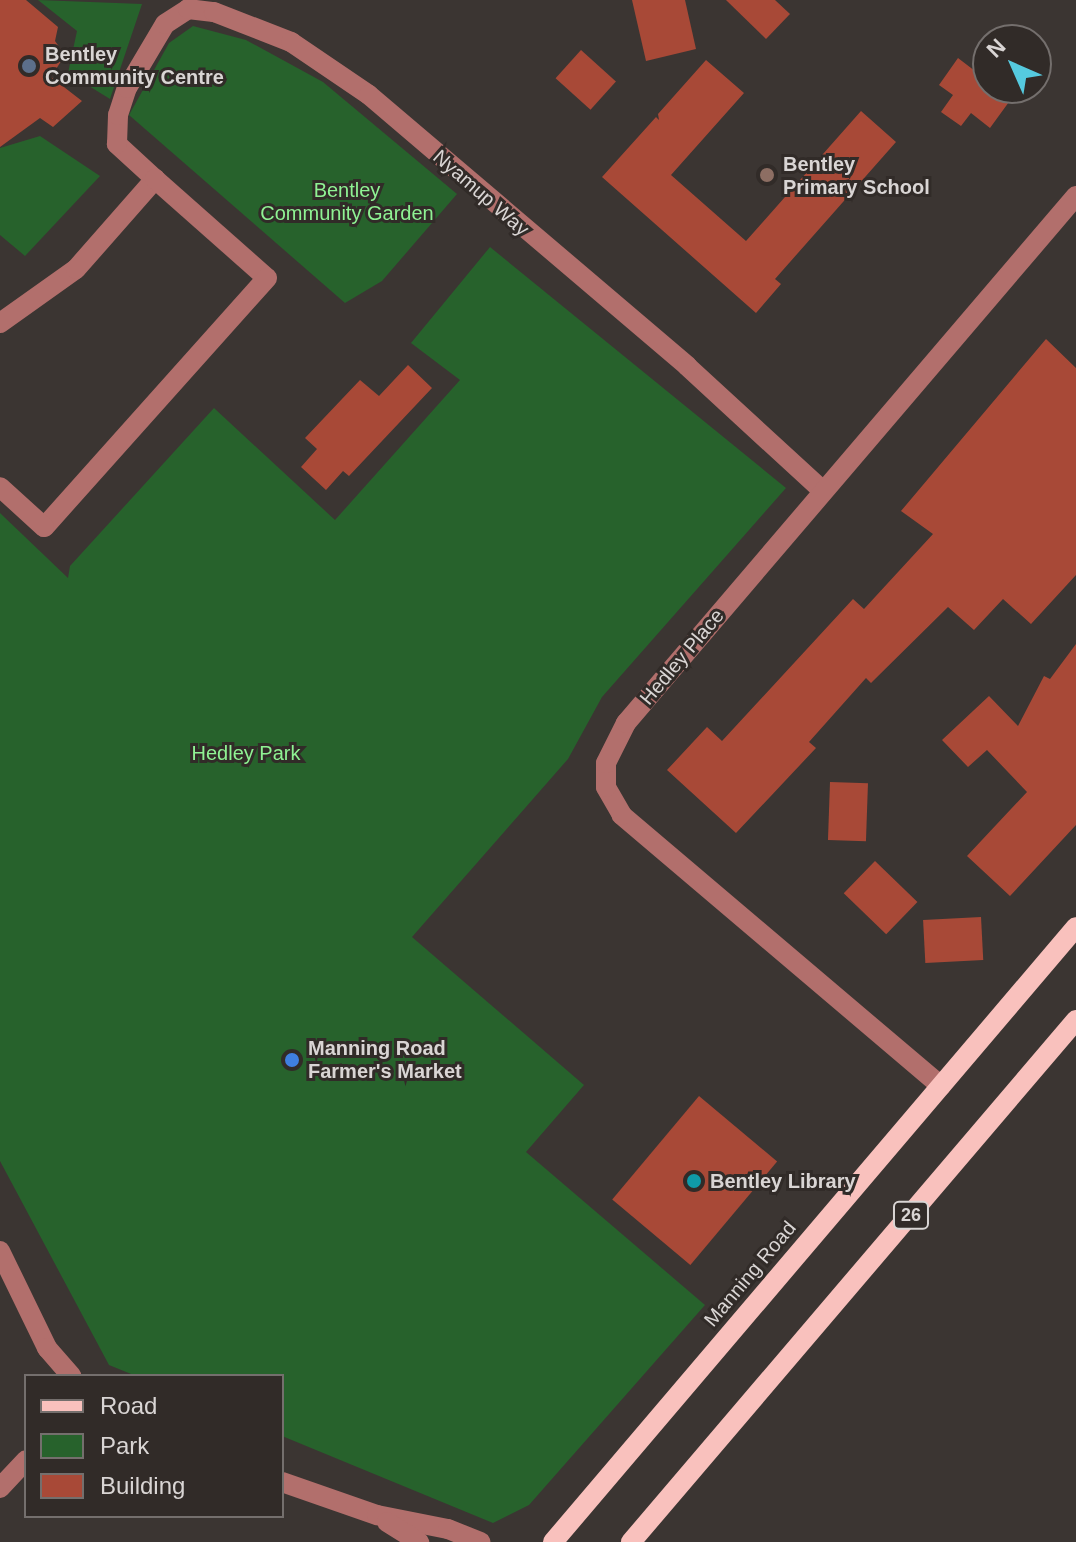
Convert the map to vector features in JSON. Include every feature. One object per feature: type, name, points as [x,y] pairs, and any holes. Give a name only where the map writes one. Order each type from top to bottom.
[{"type":"main road","name":"Manning Road","points":[[553,1542],[1076,927]]},
{"type":"main road","name":"26","points":[[631,1542],[1076,1020]]},
{"type":"street","name":"Nyamup Way","points":[[155,179],[117,144],[118,115],[127,88],[150,43],[165,24],[188,9],[214,12],[291,42],[369,95],[687,366],[823,491]]},
{"type":"street","points":[[0,323],[76,269],[155,179],[267,278],[44,527],[0,487]]},
{"type":"street","name":"Hedley Place","points":[[941,1086],[622,815],[606,787],[609,753],[626,723],[1076,196]]},
{"type":"street","points":[[0,1251],[47,1348],[69,1374]]},
{"type":"street","points":[[0,1488],[24,1462]]},
{"type":"street","points":[[284,1483],[377,1515],[448,1529],[481,1542]]},
{"type":"street","points":[[377,1515],[419,1542]]},
{"type":"green space","points":[[38,0],[142,4],[110,99],[68,73],[77,31]]},
{"type":"green space","name":"Bentley Community Garden","points":[[193,26],[246,40],[323,82],[457,194],[382,281],[345,303],[129,115],[169,43]]},
{"type":"green space","points":[[40,136],[100,176],[25,256],[0,235],[0,148]]},
{"type":"green space","name":"Hedley Park","points":[[490,247],[786,488],[602,697],[568,759],[412,937],[584,1085],[526,1152],[705,1305],[529,1505],[493,1523],[284,1437],[284,1374],[131,1374],[109,1365],[0,1161],[0,513],[68,578],[70,566],[214,408],[335,520],[460,380],[411,343]]},
{"type":"building","name":"Bentley Community Centre","points":[[0,0],[26,0],[58,27],[55,41],[65,55],[51,77],[82,101],[53,127],[40,118],[0,147]]},
{"type":"building","points":[[632,0],[685,0],[696,49],[646,61]]},
{"type":"building","points":[[726,0],[775,0],[790,14],[766,39]]},
{"type":"building","points":[[581,50],[616,81],[591,110],[556,78]]},
{"type":"building","points":[[958,58],[972,69],[972,104],[1007,104],[990,128],[971,113],[961,126],[941,112],[953,95],[939,85]]},
{"type":"building","points":[[706,60],[744,93],[671,175],[746,241],[861,111],[896,142],[775,279],[781,284],[756,313],[602,177],[656,117],[659,120],[658,114]]},
{"type":"building","points":[[1046,339],[1076,368],[1076,575],[1031,624],[1003,599],[974,630],[948,607],[871,683],[866,678],[809,742],[816,748],[736,833],[667,770],[707,727],[722,741],[853,599],[864,609],[933,534],[901,511]]},
{"type":"building","points":[[408,365],[432,388],[349,476],[343,471],[326,490],[301,467],[317,449],[305,438],[360,380],[379,396]]},
{"type":"building","points":[[1076,644],[1076,825],[1010,896],[967,856],[1027,792],[987,750],[968,767],[942,740],[989,696],[1018,726],[1044,676],[1050,679]]},
{"type":"building","points":[[830,782],[868,783],[866,841],[828,840]]},
{"type":"building","points":[[875,861],[917,902],[886,934],[844,893]]},
{"type":"building","points":[[981,917],[983,960],[925,963],[923,920]]},
{"type":"building","name":"Bentley Library","points":[[699,1096],[777,1162],[690,1265],[612,1199]]},
{"type":"place","name":"Bentley Community Centre","points":[[29,66]]},
{"type":"place","name":"Bentley Primary School","points":[[767,175]]},
{"type":"place","name":"Manning Road Farmer's Market","points":[[292,1060]]},
{"type":"place","name":"Bentley Library","points":[[694,1181]]}]
